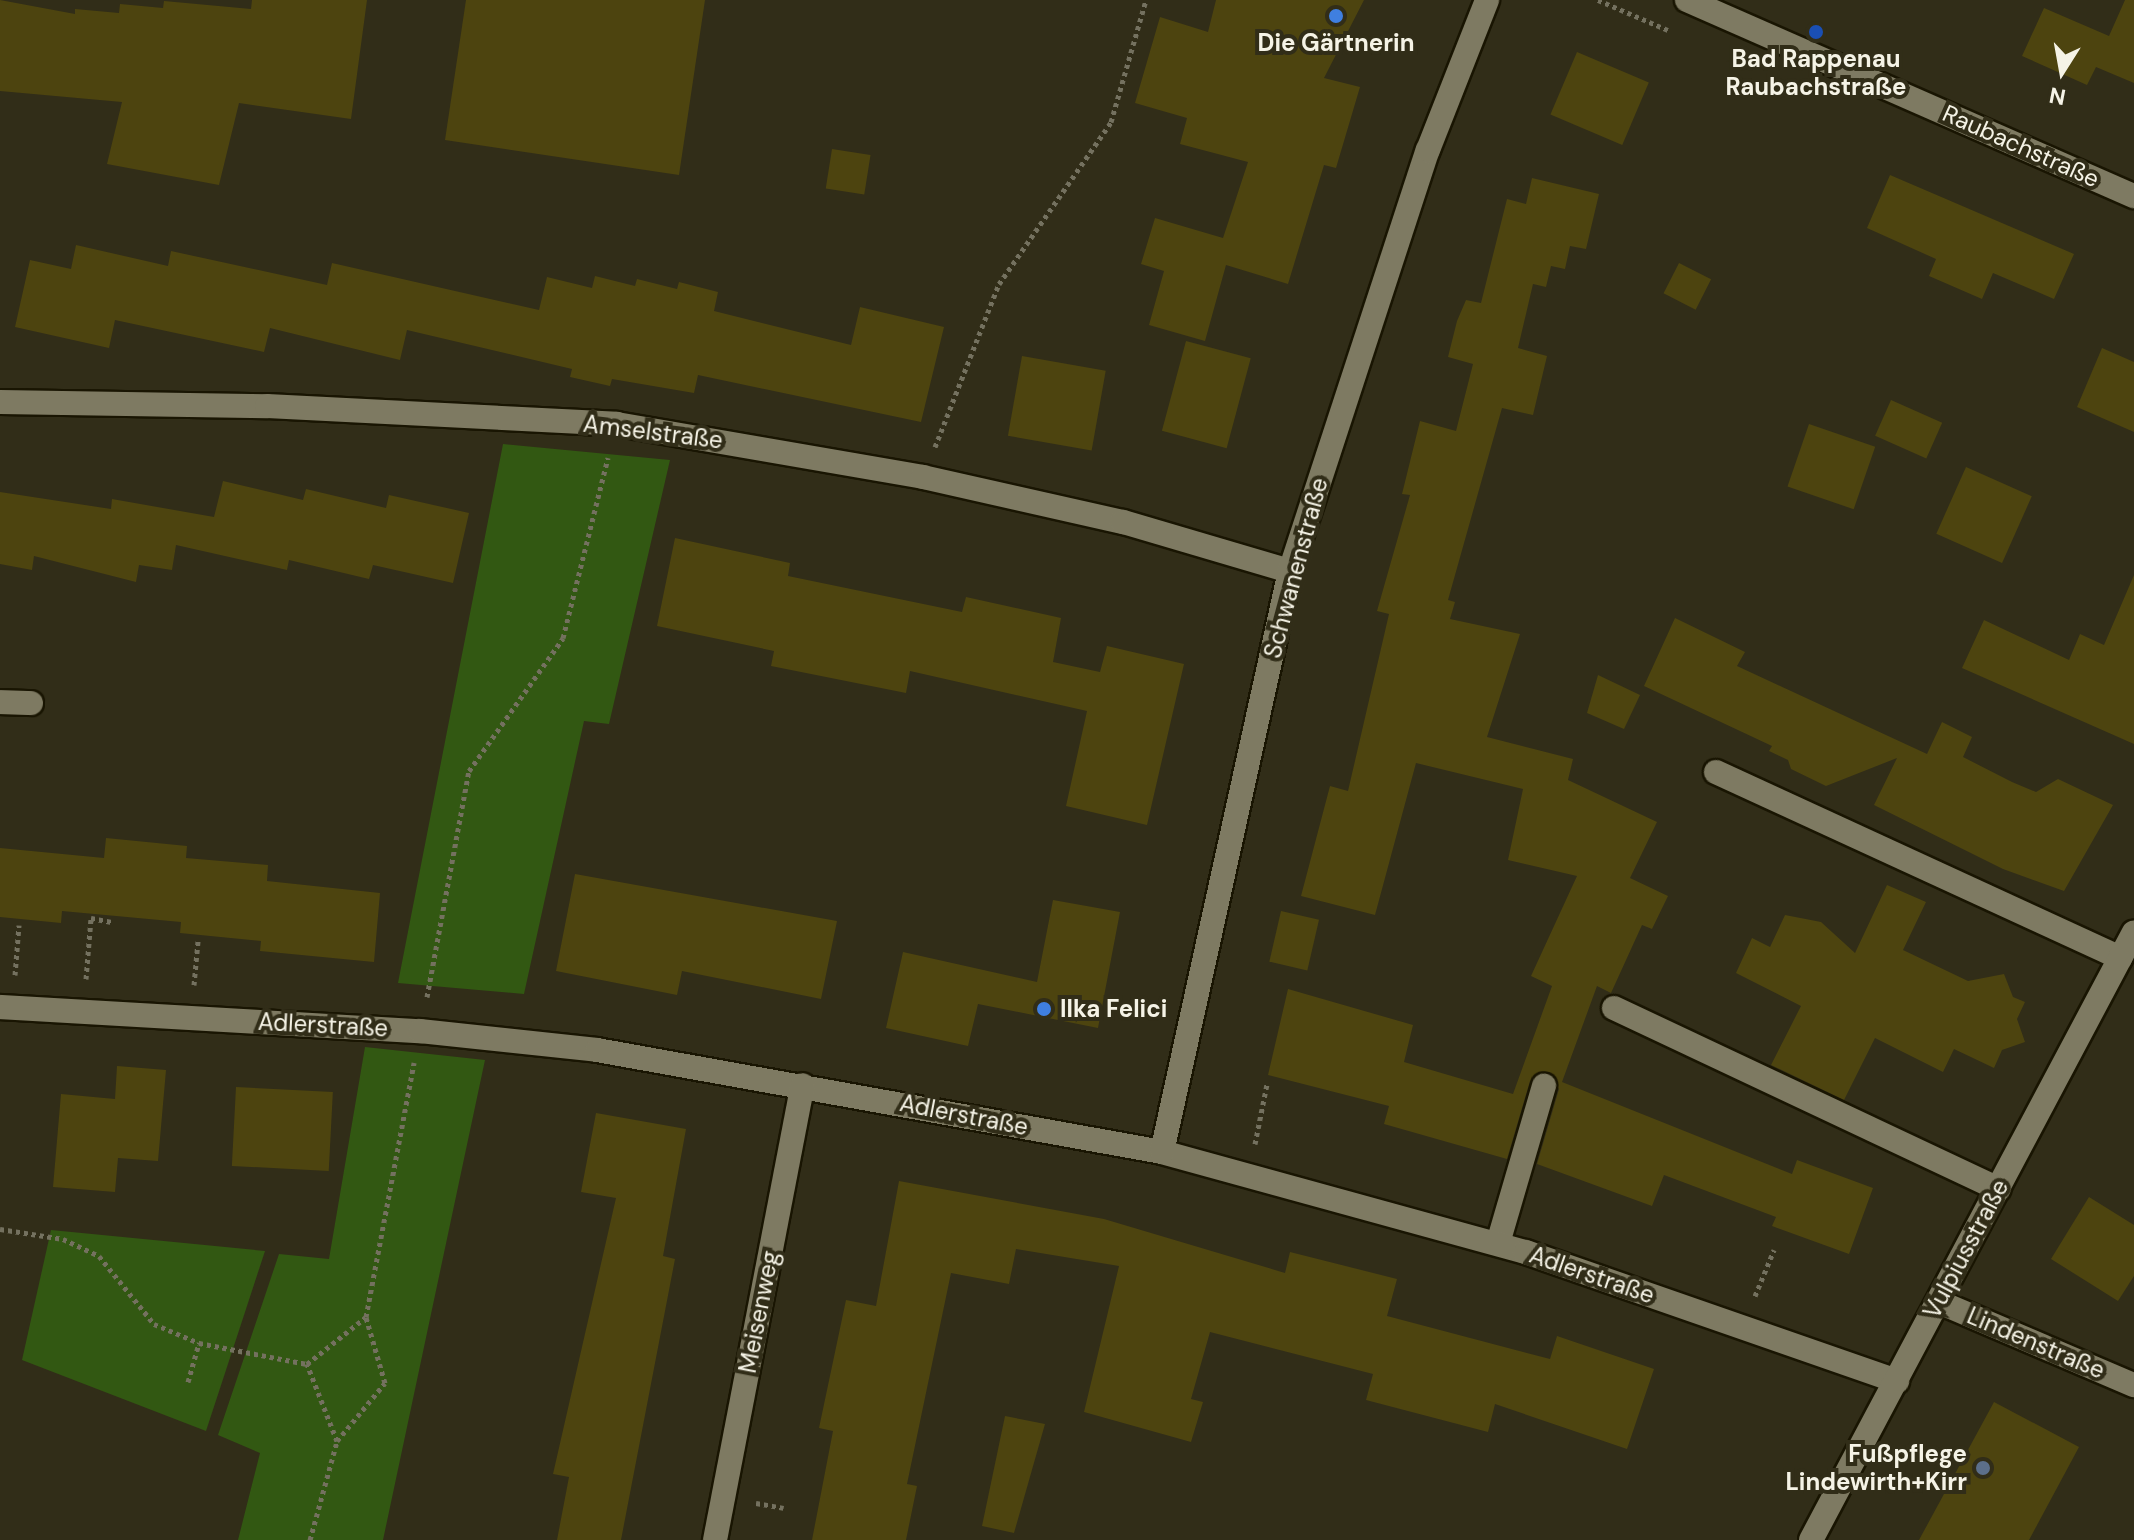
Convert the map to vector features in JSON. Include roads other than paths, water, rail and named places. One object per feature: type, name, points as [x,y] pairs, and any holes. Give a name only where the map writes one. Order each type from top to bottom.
[{"type":"street","name":"Schwanenstraße","points":[[1162,1152],[1290,571],[1428,150],[1487,0]]},
{"type":"street","name":"Raubachstraße","points":[[1687,0],[2134,196]]},
{"type":"street","name":"Amselstraße","points":[[0,402],[267,406],[617,424],[923,477],[1123,522],[1290,571]]},
{"type":"street","points":[[0,702],[31,703]]},
{"type":"street","points":[[1716,772],[2120,958]]},
{"type":"street","name":"Vulpiusstraße","points":[[1811,1540],[2134,932]]},
{"type":"street","name":"Adlerstraße","points":[[7,1007],[420,1031],[597,1050],[1162,1152],[1498,1243],[1897,1381]]},
{"type":"street","points":[[1614,1008],[1998,1189]]},
{"type":"street","name":"Meisenweg","points":[[715,1540],[803,1085]]},
{"type":"street","points":[[1498,1243],[1544,1086]]},
{"type":"street","name":"Lindenstraße","points":[[1939,1302],[2134,1385]]},
{"type":"place","name":"Die Gärtnerin","points":[[1336,16]]},
{"type":"place","name":"Bad Rappenau Raubachstraße","points":[[1816,32]]},
{"type":"place","name":"Ilka Felici","points":[[1044,1009]]},
{"type":"place","name":"Fußpflege Lindewirth+Kirr","points":[[1983,1468]]}]
